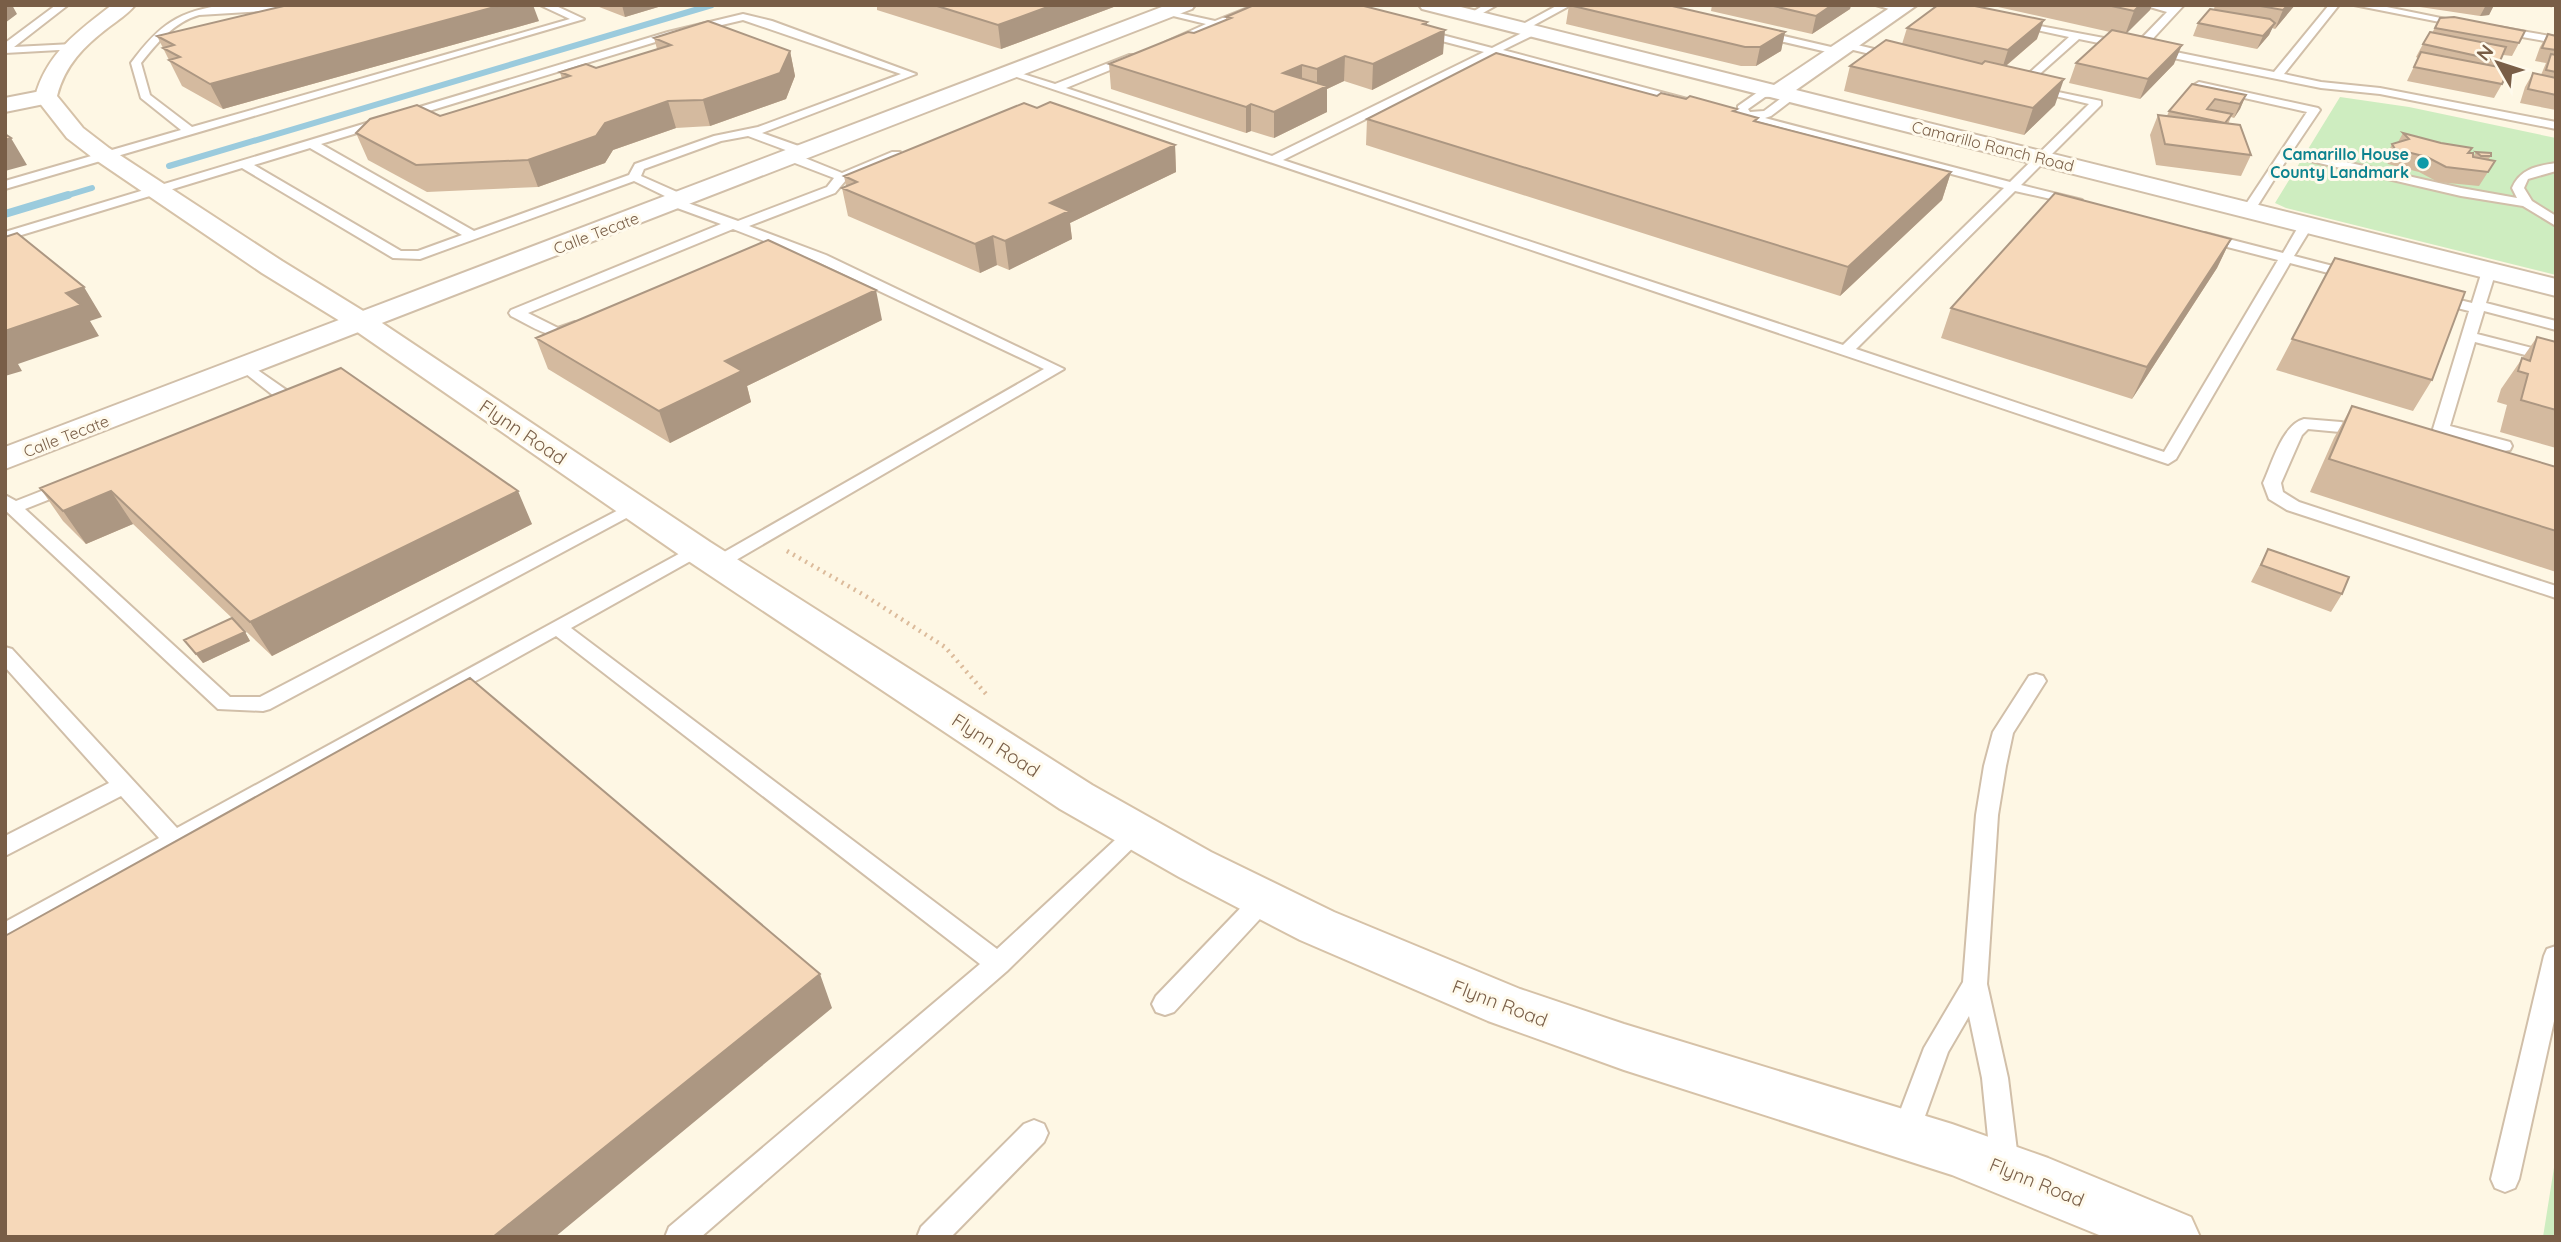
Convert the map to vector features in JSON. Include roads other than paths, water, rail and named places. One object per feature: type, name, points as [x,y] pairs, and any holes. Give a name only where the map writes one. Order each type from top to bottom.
[{"type":"street","points":[[5,106],[46,97],[54,69],[72,47],[125,5]]},
{"type":"street","name":"Camarillo Ranch Road","points":[[1429,5],[2556,288]]},
{"type":"street","points":[[1779,93],[1904,7]]},
{"type":"street","name":"Calle Tecate","points":[[5,459],[1177,9]]},
{"type":"street","name":"Flynn Road","points":[[46,97],[75,133],[131,172],[272,267],[363,323],[636,509],[1136,834],[1262,901],[1450,984],[1570,1029],[2006,1168],[2171,1237]]},
{"type":"lane","points":[[5,49],[63,5]]},
{"type":"lane","points":[[188,130],[145,96],[136,63],[146,51],[176,21],[186,15],[206,11],[311,5]]},
{"type":"lane","points":[[275,18],[326,5]]},
{"type":"lane","points":[[5,236],[131,172],[188,130],[579,19],[545,5]]},
{"type":"lane","points":[[1154,49],[1264,5]]},
{"type":"lane","points":[[1471,16],[1492,5]]},
{"type":"lane","points":[[1276,159],[1494,51],[1566,5]]},
{"type":"lane","points":[[1881,5],[1904,7]]},
{"type":"lane","points":[[2148,5],[2177,8]]},
{"type":"lane","points":[[2277,76],[2334,5]]},
{"type":"lane","points":[[2359,5],[2476,26]]},
{"type":"lane","points":[[2138,48],[2177,8]]},
{"type":"lane","points":[[1177,9],[1216,24]]},
{"type":"lane","points":[[5,185],[244,164],[722,20],[743,17],[911,74],[751,133],[718,138],[679,151],[639,167],[634,177],[420,255],[398,254],[244,164]]},
{"type":"lane","points":[[2011,22],[2321,85],[2380,91],[2556,126]]},
{"type":"lane","points":[[1403,28],[1693,103]]},
{"type":"lane","points":[[2489,28],[2556,40]]},
{"type":"lane","points":[[1749,31],[1902,58]]},
{"type":"lane","points":[[2021,85],[2077,35]]},
{"type":"lane","points":[[146,51],[172,45]]},
{"type":"lane","points":[[5,49],[72,47]]},
{"type":"lane","points":[[604,63],[618,51]]},
{"type":"lane","points":[[1056,88],[1142,54]]},
{"type":"lane","points":[[1010,73],[1276,159],[2168,459],[2306,225]]},
{"type":"lane","points":[[1846,351],[2097,103],[2008,82]]},
{"type":"lane","points":[[2199,85],[2314,110],[2248,210]]},
{"type":"lane","points":[[1779,93],[1786,100],[1767,114],[1746,116],[1742,108],[1762,94],[1779,93]]},
{"type":"lane","points":[[1719,109],[2092,207]]},
{"type":"lane","points":[[413,113],[450,112]]},
{"type":"lane","points":[[751,133],[842,177]]},
{"type":"lane","points":[[312,144],[473,236]]},
{"type":"lane","points":[[594,318],[558,333],[516,313],[735,225],[831,190],[842,177],[906,151]]},
{"type":"lane","points":[[2286,152],[2462,192],[2527,203],[2556,222]]},
{"type":"lane","points":[[2527,203],[2518,188],[2523,177],[2541,169],[2556,167]]},
{"type":"lane","points":[[5,934],[557,626],[708,556],[763,537],[1056,369],[821,258],[678,201],[634,177]]},
{"type":"lane","points":[[2196,234],[2362,278]]},
{"type":"lane","points":[[753,251],[778,241]]},
{"type":"lane","points":[[2489,271],[2435,430],[2504,446]]},
{"type":"lane","points":[[2426,296],[2556,326]]},
{"type":"lane","points":[[2468,336],[2556,359]]},
{"type":"lane","points":[[246,367],[286,397],[249,412]]},
{"type":"lane","points":[[2380,439],[2341,427],[2304,424],[2295,433],[2272,483],[2275,495],[2293,506],[2556,592]]},
{"type":"lane","points":[[88,477],[9,504],[225,704],[263,704],[636,509]]},
{"type":"lane","points":[[557,626],[998,964]]},
{"type":"lane","points":[[5,654],[174,841]]},
{"type":"lane","points":[[2006,1168],[1995,1078],[1975,984],[1987,815],[1995,766],[2003,732],[2036,681]]},
{"type":"lane","points":[[5,847],[124,785]]},
{"type":"lane","points":[[679,1237],[998,964],[1136,834]]},
{"type":"lane","points":[[1165,1004],[1262,901]]},
{"type":"lane","points":[[2505,1179],[2556,956]]},
{"type":"lane","points":[[1905,1135],[1937,1048],[1975,984]]},
{"type":"lane","points":[[931,1237],[1034,1133]]},
{"type":"waterway","points":[[169,166],[712,5]]},
{"type":"waterway","points":[[62,197],[92,188]]},
{"type":"waterway","points":[[5,214],[68,195]]},
{"type":"place","name":"Camarillo House County Landmark","points":[[2423,163]]}]
